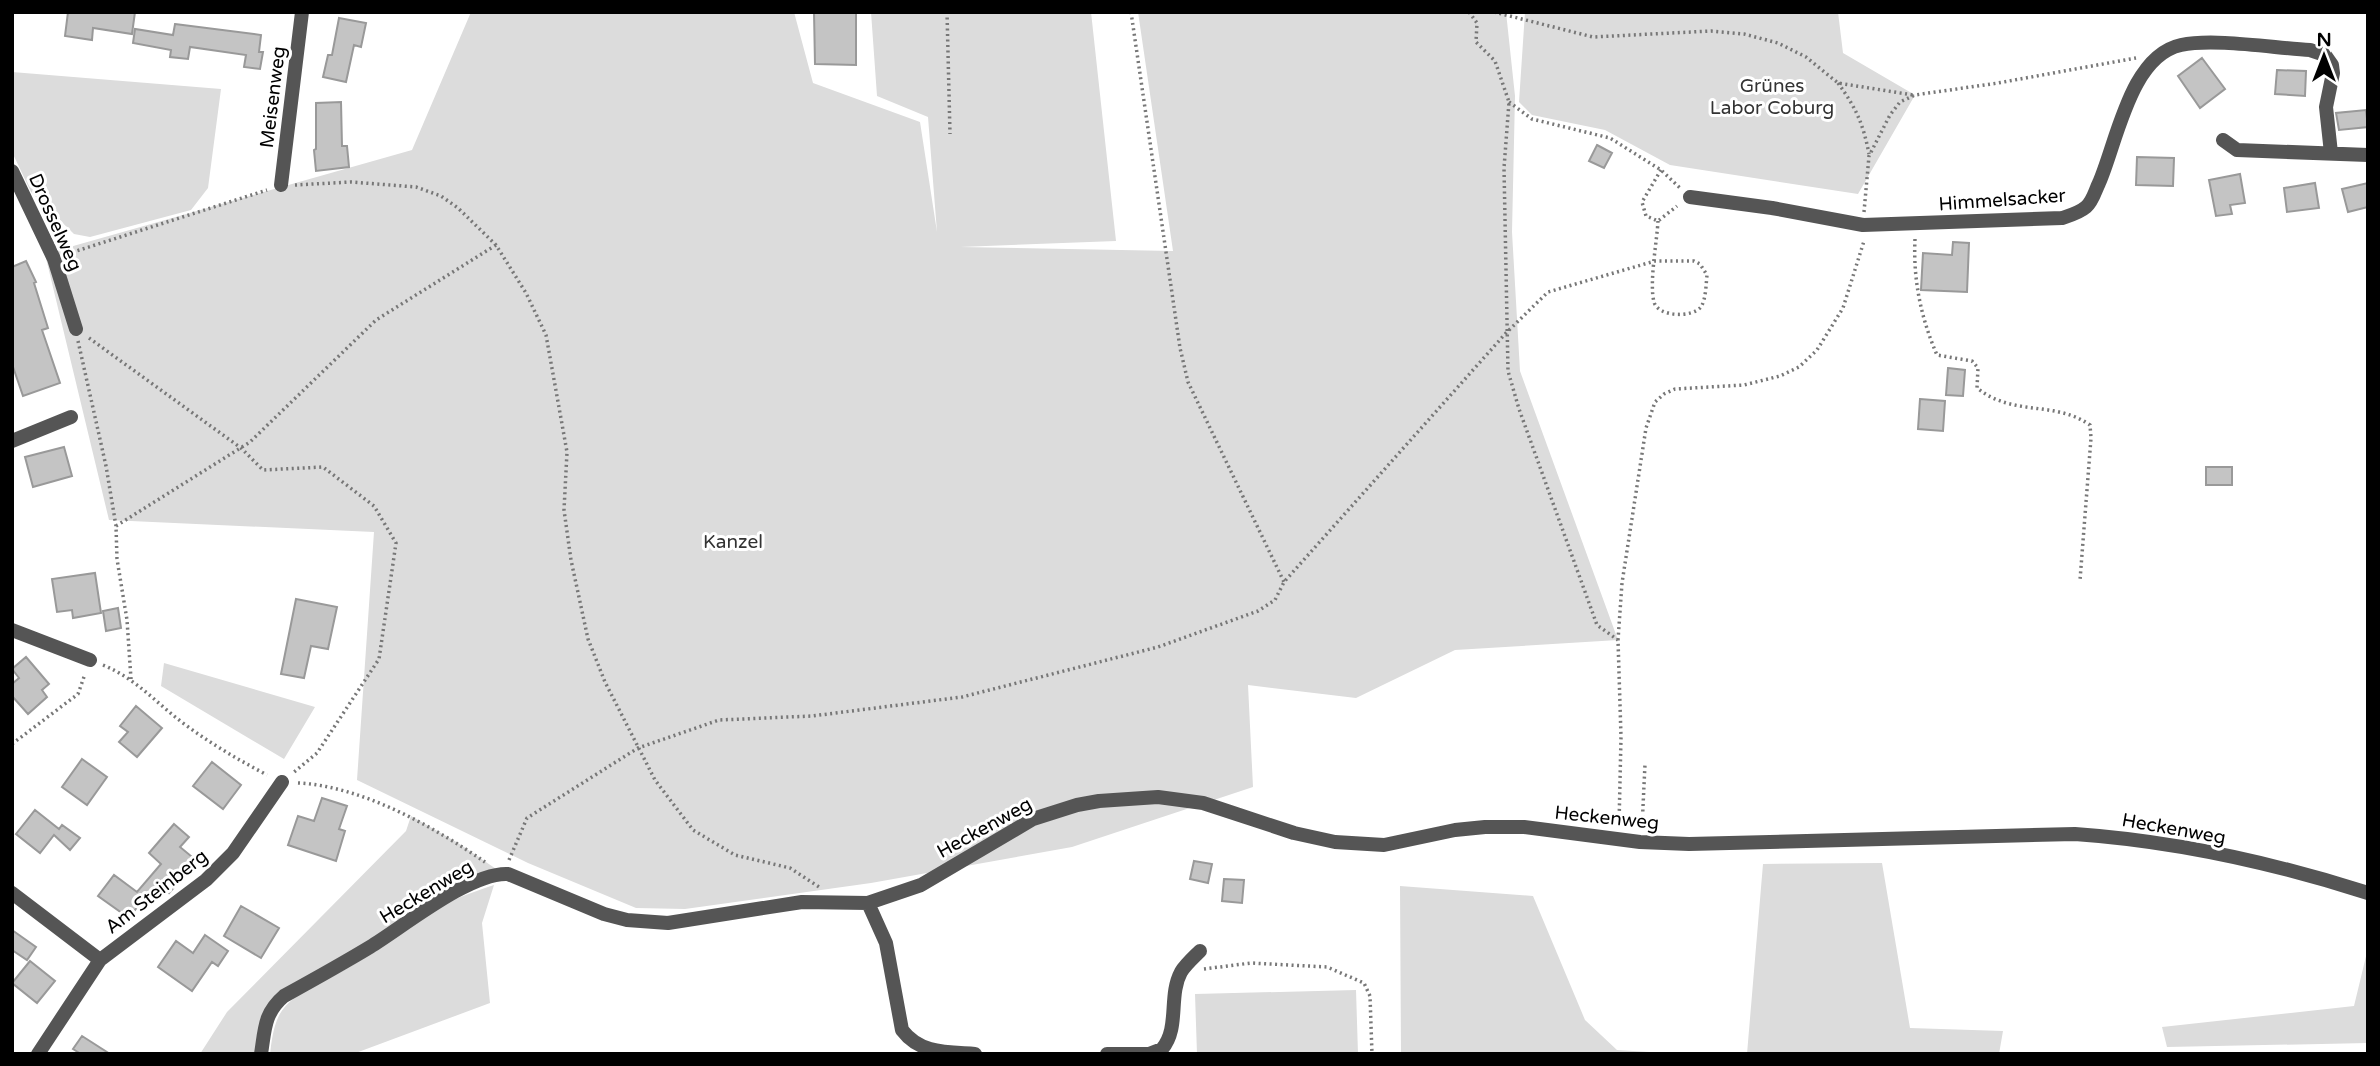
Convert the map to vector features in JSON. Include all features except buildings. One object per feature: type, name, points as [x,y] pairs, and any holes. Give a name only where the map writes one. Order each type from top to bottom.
[{"type":"street","name":"Meisenweg","points":[[281,185],[300,13]]},
{"type":"street","points":[[2159,55],[2180,45],[2207,43],[2310,50],[2325,55],[2332,65],[2333,73],[2326,107],[2331,153]]},
{"type":"street","name":"Himmelsacker","points":[[1690,197],[1772,208],[1863,225],[2062,218],[2075,214],[2090,202],[2107,164],[2133,89],[2159,55]]},
{"type":"street","points":[[2223,140],[2237,150],[2368,155]]},
{"type":"street","name":"Drosselweg","points":[[12,171],[54,258],[76,329]]},
{"type":"street","points":[[12,441],[71,416]]},
{"type":"street","points":[[12,630],[90,660]]},
{"type":"street","name":"Am Steinberg","points":[[38,1054],[100,960],[206,880],[233,853],[282,782]]},
{"type":"street","name":"Heckenweg","points":[[261,1054],[266,1020],[272,1006],[284,996],[369,948],[476,880],[502,873],[604,914],[626,920],[668,923],[802,902],[868,904],[921,885],[1033,819],[1099,801],[1158,797],[1203,803],[1294,833],[1335,842],[1384,845],[1455,830],[1485,827],[1524,827],[1618,837],[1640,842],[1689,844],[2032,834],[2089,835],[2116,837],[2219,855],[2319,877],[2368,893]]},
{"type":"street","name":"Am Steinberg","points":[[12,893],[100,960]]},
{"type":"street","points":[[868,904],[886,943],[902,1030],[928,1050],[975,1054]]},
{"type":"street","points":[[1107,1054],[1149,1054],[1162,1049],[1171,1033],[1173,995],[1181,971],[1200,951]]},
{"type":"path","points":[[947,12],[950,134]]},
{"type":"path","points":[[1131,12],[1180,348],[1188,382],[1284,582]]},
{"type":"path","points":[[1469,12],[1477,23],[1476,42],[1495,61],[1509,102],[1504,168],[1508,371],[1519,409],[1597,625],[1618,640]]},
{"type":"path","points":[[1494,12],[1593,37],[1711,31],[1744,34],[1778,43],[1806,57],[1838,83],[1857,109],[1869,156],[1864,243],[1843,308],[1817,350],[1800,367],[1780,376],[1744,385],[1675,389],[1655,402],[1646,428],[1622,583],[1618,640],[1621,737],[1618,837]]},
{"type":"path","points":[[1869,156],[1890,115],[1900,102],[1915,95],[2159,55]]},
{"type":"path","points":[[1838,83],[1915,95]]},
{"type":"path","points":[[502,873],[527,818],[638,747],[719,720],[811,716],[962,697],[1158,647],[1258,611],[1275,600],[1284,582],[1506,333],[1548,292],[1655,261],[1694,261],[1700,264],[1707,275],[1700,308],[1687,315],[1660,311],[1655,306],[1655,261],[1658,221],[1690,197],[1661,170],[1610,138],[1532,118],[1509,102]]},
{"type":"path","points":[[1658,221],[1646,216],[1642,202],[1661,170]]},
{"type":"path","points":[[54,258],[281,185],[351,182],[416,187],[442,196],[458,208],[496,246],[527,293],[546,335],[567,452],[564,510],[570,560],[588,639],[605,682],[655,780],[693,830],[735,855],[790,868],[845,903]]},
{"type":"path","points":[[1915,223],[1914,264],[1919,299],[1928,334],[1937,355],[1972,361],[1978,368],[1977,388],[1990,398],[2008,405],[2046,409],[2081,418],[2090,425],[2080,580]]},
{"type":"path","points":[[116,526],[250,442],[376,320],[496,246]]},
{"type":"path","points":[[76,329],[240,448],[263,470],[323,467],[374,506],[396,543],[379,659],[317,753],[282,782]]},
{"type":"path","points":[[76,329],[116,526],[117,559],[127,620],[131,679]]},
{"type":"path","points":[[12,744],[78,694],[90,660]]},
{"type":"path","points":[[1640,842],[1645,764]]},
{"type":"path","points":[[1181,971],[1251,963],[1327,967],[1364,984],[1370,996],[1372,1054]]},
{"type":"green space","name":"Kanzel","points":[[471,12],[794,12],[813,83],[920,122],[937,232],[928,117],[877,96],[871,12],[1091,12],[1116,241],[960,247],[1173,251],[1138,12],[1506,12],[1515,96],[1512,232],[1520,371],[1618,640],[1455,650],[1356,698],[1248,685],[1253,787],[1072,847],[871,883],[685,909],[636,908],[528,863],[357,780],[374,532],[109,520],[45,254],[412,150]]},
{"type":"green space","name":"Grünes Labor Coburg","points":[[1525,12],[1838,12],[1843,53],[1915,95],[1858,194],[1670,165],[1605,130],[1532,115],[1519,102]]},
{"type":"green space","points":[[12,72],[221,89],[208,188],[191,210],[90,237],[74,234],[31,192],[12,152]]},
{"type":"green space","points":[[164,663],[315,707],[284,759],[161,686]]},
{"type":"green space","points":[[411,816],[502,873],[491,875],[284,996],[261,1054],[200,1054],[227,1012],[406,831]]},
{"type":"green space","points":[[1882,863],[1910,1028],[2003,1031],[1999,1054],[1747,1054],[1763,864]]},
{"type":"green space","points":[[494,885],[482,923],[490,1003],[353,1054],[270,1054],[278,1018],[290,1001],[366,957],[444,905]]},
{"type":"green space","points":[[1400,886],[1533,896],[1585,1020],[1617,1050],[1682,1054],[1401,1054]]},
{"type":"green space","points":[[2368,948],[2368,1043],[2167,1047],[2162,1027],[2354,1006]]},
{"type":"green space","points":[[1356,990],[1358,1054],[1197,1054],[1195,994]]}]
